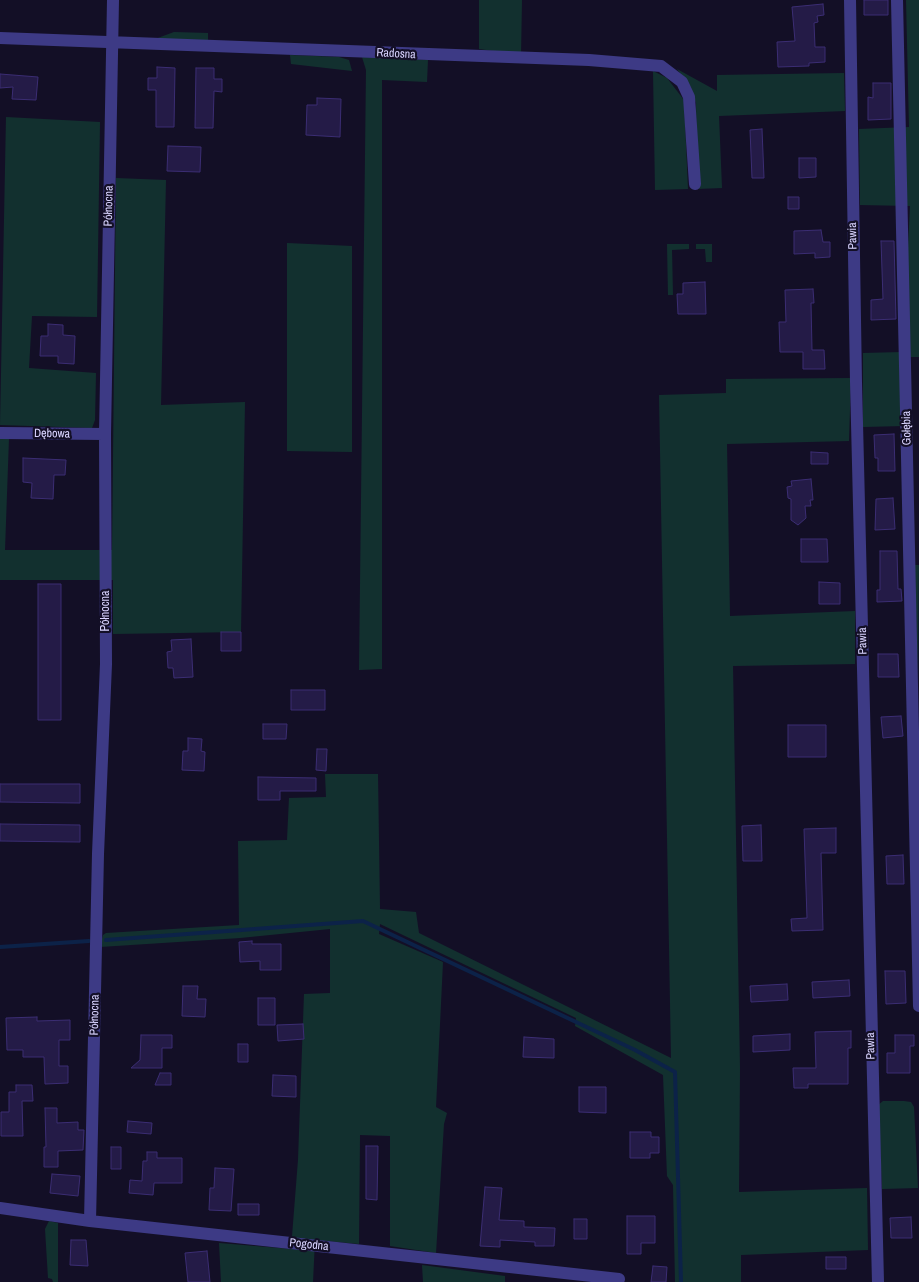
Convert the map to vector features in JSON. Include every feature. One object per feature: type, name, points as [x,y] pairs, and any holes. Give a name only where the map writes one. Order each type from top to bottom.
[{"type":"street","name":"Północna","points":[[90,1221],[98,862],[106,664],[105,434],[113,0]]},
{"type":"street","name":"Pawia","points":[[850,0],[856,382],[878,1282]]},
{"type":"street","name":"Gołębia","points":[[897,0],[919,1006]]},
{"type":"street","name":"Radosna","points":[[0,38],[113,44],[589,60],[661,66],[682,82],[689,97],[695,184]]},
{"type":"street","name":"Dębowa","points":[[0,433],[105,434]]},
{"type":"street","name":"Pogodna","points":[[0,1208],[90,1221],[619,1279]]},
{"type":"green space","points":[[479,0],[522,0],[521,55],[479,49]]},
{"type":"green space","points":[[906,0],[919,0],[919,357],[910,357],[907,267],[910,206],[860,205],[859,129],[909,127]]},
{"type":"green space","points":[[174,32],[208,33],[208,40],[155,39]]},
{"type":"green space","points":[[290,55],[339,57],[349,60],[352,71],[291,64]]},
{"type":"green space","points":[[362,57],[428,60],[427,82],[382,80],[382,669],[359,670],[366,70]]},
{"type":"green space","points":[[677,69],[717,91],[717,75],[844,73],[845,111],[719,116],[722,188],[697,189],[696,103],[690,87]]},
{"type":"green space","points":[[653,71],[667,78],[684,100],[688,189],[655,190]]},
{"type":"green space","points":[[6,117],[100,122],[97,317],[32,316],[29,368],[96,373],[95,420],[92,428],[0,425]]},
{"type":"green space","points":[[116,178],[166,180],[161,405],[245,402],[241,632],[113,634],[113,580],[0,580],[0,438],[9,438],[5,550],[112,550]]},
{"type":"green space","points":[[287,243],[352,246],[352,452],[287,451]]},
{"type":"green space","points":[[667,244],[689,244],[689,249],[672,250],[673,295],[668,295]]},
{"type":"green space","points":[[696,244],[712,244],[712,262],[706,262],[705,249],[696,249]]},
{"type":"green space","points":[[902,352],[904,426],[863,427],[863,353]]},
{"type":"green space","points":[[851,378],[849,441],[727,444],[730,616],[855,611],[855,664],[733,666],[740,1069],[739,1192],[867,1188],[868,1250],[741,1255],[741,1282],[675,1282],[673,1185],[667,1176],[663,1075],[575,1026],[576,1018],[380,924],[379,934],[443,962],[436,1107],[447,1113],[444,1124],[436,1253],[390,1246],[390,1136],[360,1135],[359,1244],[315,1240],[313,1282],[221,1282],[219,1243],[291,1249],[298,1160],[304,994],[330,993],[330,929],[240,938],[100,947],[103,935],[106,933],[239,925],[238,841],[287,840],[289,798],[326,797],[325,774],[378,774],[380,909],[416,912],[419,933],[671,1058],[659,395],[726,393],[726,379]]},
{"type":"green space","points":[[915,565],[919,565],[918,685],[915,571]]},
{"type":"green space","points":[[883,1101],[911,1102],[914,1107],[918,1188],[882,1189],[878,1105]]},
{"type":"green space","points":[[49,1221],[58,1223],[58,1282],[53,1282],[52,1279],[48,1278],[45,1229]]},
{"type":"green space","points":[[422,1265],[505,1276],[505,1282],[423,1282]]},
{"type":"building","points":[[864,0],[888,0],[888,15],[864,15]]},
{"type":"building","points":[[823,4],[824,15],[817,16],[818,22],[814,23],[815,47],[825,47],[825,62],[809,63],[809,66],[778,67],[777,42],[795,41],[792,7]]},
{"type":"building","points":[[157,67],[175,68],[174,127],[156,127],[156,90],[148,90],[148,78],[157,78]]},
{"type":"building","points":[[196,68],[214,68],[214,79],[222,79],[222,92],[214,91],[213,128],[195,128]]},
{"type":"building","points":[[0,74],[38,77],[36,100],[12,99],[13,87],[0,88]]},
{"type":"building","points":[[873,83],[891,83],[891,119],[868,120],[868,97],[873,98]]},
{"type":"building","points":[[317,98],[341,99],[340,137],[306,135],[307,105],[317,105]]},
{"type":"building","points":[[762,129],[764,178],[752,178],[750,130]]},
{"type":"building","points":[[168,146],[201,147],[200,172],[167,171]]},
{"type":"building","points":[[799,158],[816,158],[816,177],[799,178]]},
{"type":"building","points":[[788,197],[799,197],[799,209],[788,209]]},
{"type":"building","points":[[821,230],[823,242],[830,242],[830,257],[815,258],[815,253],[794,254],[794,231]]},
{"type":"building","points":[[881,241],[894,241],[896,319],[871,320],[871,300],[883,299]]},
{"type":"building","points":[[705,282],[706,314],[678,314],[677,294],[683,294],[683,283]]},
{"type":"building","points":[[813,289],[814,303],[811,303],[812,350],[824,350],[825,369],[803,369],[803,352],[780,352],[779,322],[786,322],[785,290]]},
{"type":"building","points":[[48,324],[63,325],[63,335],[75,336],[74,364],[58,363],[58,356],[40,356],[41,336],[48,336]]},
{"type":"building","points":[[894,434],[895,471],[878,471],[878,458],[875,458],[874,435]]},
{"type":"building","points":[[811,452],[828,453],[828,464],[811,464]]},
{"type":"building","points":[[23,458],[66,460],[65,475],[54,475],[53,499],[31,498],[32,483],[23,482]]},
{"type":"building","points":[[811,479],[813,500],[810,500],[811,506],[805,506],[806,518],[798,525],[791,520],[791,499],[788,498],[787,487],[792,486],[791,481]]},
{"type":"building","points":[[893,498],[895,529],[875,530],[876,499]]},
{"type":"building","points":[[801,539],[827,539],[828,562],[801,562]]},
{"type":"building","points":[[880,551],[897,551],[898,589],[901,589],[902,601],[877,602],[877,590],[880,590]]},
{"type":"building","points":[[819,582],[840,583],[840,604],[819,604]]},
{"type":"building","points":[[38,584],[61,584],[61,720],[38,720]]},
{"type":"building","points":[[221,632],[241,632],[241,651],[221,651]]},
{"type":"building","points":[[191,639],[193,677],[174,678],[173,668],[168,668],[167,652],[172,651],[171,640]]},
{"type":"building","points":[[878,654],[898,654],[899,677],[878,677]]},
{"type":"building","points":[[291,690],[325,690],[325,710],[291,710]]},
{"type":"building","points":[[901,716],[903,736],[883,738],[881,717]]},
{"type":"building","points":[[263,724],[287,724],[286,739],[263,739]]},
{"type":"building","points":[[788,725],[826,725],[826,757],[788,757]]},
{"type":"building","points":[[188,738],[202,739],[201,751],[205,752],[204,771],[182,770],[183,751],[188,751]]},
{"type":"building","points":[[317,749],[327,749],[326,771],[316,770]]},
{"type":"building","points":[[258,777],[316,778],[316,791],[280,791],[280,800],[258,800]]},
{"type":"building","points":[[0,784],[80,784],[80,803],[0,802]]},
{"type":"building","points":[[0,824],[80,825],[80,842],[0,841]]},
{"type":"building","points":[[761,825],[762,861],[743,861],[742,826]]},
{"type":"building","points":[[836,828],[836,853],[821,853],[823,930],[792,931],[791,919],[807,918],[804,829]]},
{"type":"building","points":[[903,855],[904,884],[887,884],[886,856]]},
{"type":"building","points":[[252,941],[252,944],[281,944],[281,970],[260,970],[260,961],[240,962],[239,942]]},
{"type":"building","points":[[885,971],[905,971],[906,1003],[886,1004]]},
{"type":"building","points":[[849,980],[850,996],[813,998],[812,982]]},
{"type":"building","points":[[787,984],[788,1000],[751,1002],[750,986]]},
{"type":"building","points":[[183,986],[198,986],[197,999],[206,999],[205,1017],[182,1016]]},
{"type":"building","points":[[258,998],[275,998],[275,1025],[258,1025]]},
{"type":"building","points":[[37,1017],[37,1021],[70,1020],[70,1040],[59,1040],[59,1066],[68,1066],[68,1083],[45,1084],[44,1057],[23,1057],[23,1050],[7,1050],[6,1018]]},
{"type":"building","points":[[303,1024],[304,1039],[278,1041],[277,1025]]},
{"type":"building","points":[[851,1031],[851,1048],[848,1048],[848,1084],[808,1084],[808,1088],[794,1088],[793,1068],[816,1068],[815,1032]]},
{"type":"building","points":[[790,1034],[790,1050],[753,1052],[753,1036]]},
{"type":"building","points":[[141,1035],[172,1035],[172,1048],[162,1048],[162,1068],[131,1068],[140,1060]]},
{"type":"building","points":[[895,1035],[914,1035],[914,1046],[910,1046],[910,1073],[887,1073],[887,1053],[895,1053]]},
{"type":"building","points":[[524,1037],[554,1039],[554,1058],[523,1057]]},
{"type":"building","points":[[238,1044],[248,1044],[248,1062],[238,1062]]},
{"type":"building","points":[[160,1073],[171,1073],[171,1085],[155,1085]]},
{"type":"building","points":[[273,1075],[296,1076],[296,1097],[272,1096]]},
{"type":"building","points":[[16,1085],[32,1085],[33,1101],[22,1101],[23,1136],[1,1136],[1,1112],[9,1112],[9,1092],[16,1092]]},
{"type":"building","points":[[579,1087],[606,1087],[606,1113],[579,1112]]},
{"type":"building","points":[[45,1108],[57,1108],[57,1123],[78,1122],[78,1130],[84,1130],[83,1150],[58,1151],[58,1167],[44,1167],[44,1147],[46,1147]]},
{"type":"building","points":[[128,1121],[152,1123],[151,1134],[127,1132]]},
{"type":"building","points":[[630,1132],[651,1132],[651,1137],[659,1137],[659,1153],[650,1153],[650,1158],[630,1158]]},
{"type":"building","points":[[366,1146],[378,1146],[377,1200],[366,1199]]},
{"type":"building","points":[[111,1147],[121,1147],[121,1169],[111,1169]]},
{"type":"building","points":[[147,1152],[157,1152],[157,1158],[182,1158],[182,1183],[154,1183],[153,1195],[129,1193],[130,1180],[142,1181],[143,1161],[147,1161]]},
{"type":"building","points":[[215,1168],[234,1169],[231,1211],[209,1210],[210,1188],[214,1188]]},
{"type":"building","points":[[52,1174],[80,1176],[78,1196],[50,1193]]},
{"type":"building","points":[[485,1187],[502,1188],[499,1220],[524,1221],[524,1227],[555,1228],[554,1246],[535,1246],[535,1242],[500,1240],[500,1247],[480,1246]]},
{"type":"building","points":[[238,1204],[259,1204],[259,1215],[238,1215]]},
{"type":"building","points":[[627,1216],[655,1216],[655,1243],[641,1243],[641,1254],[627,1254]]},
{"type":"building","points":[[911,1217],[912,1238],[891,1238],[890,1218]]},
{"type":"building","points":[[574,1219],[587,1219],[587,1239],[574,1239]]},
{"type":"building","points":[[71,1240],[86,1240],[88,1266],[70,1265]]},
{"type":"building","points":[[207,1251],[210,1282],[188,1282],[185,1253]]},
{"type":"building","points":[[826,1257],[846,1257],[846,1269],[826,1269]]},
{"type":"building","points":[[653,1266],[667,1267],[666,1282],[651,1282]]},
{"type":"waterway","points":[[106,940],[363,921],[635,1050],[675,1072],[681,1282]]},
{"type":"waterway","points":[[0,947],[89,941]]}]
